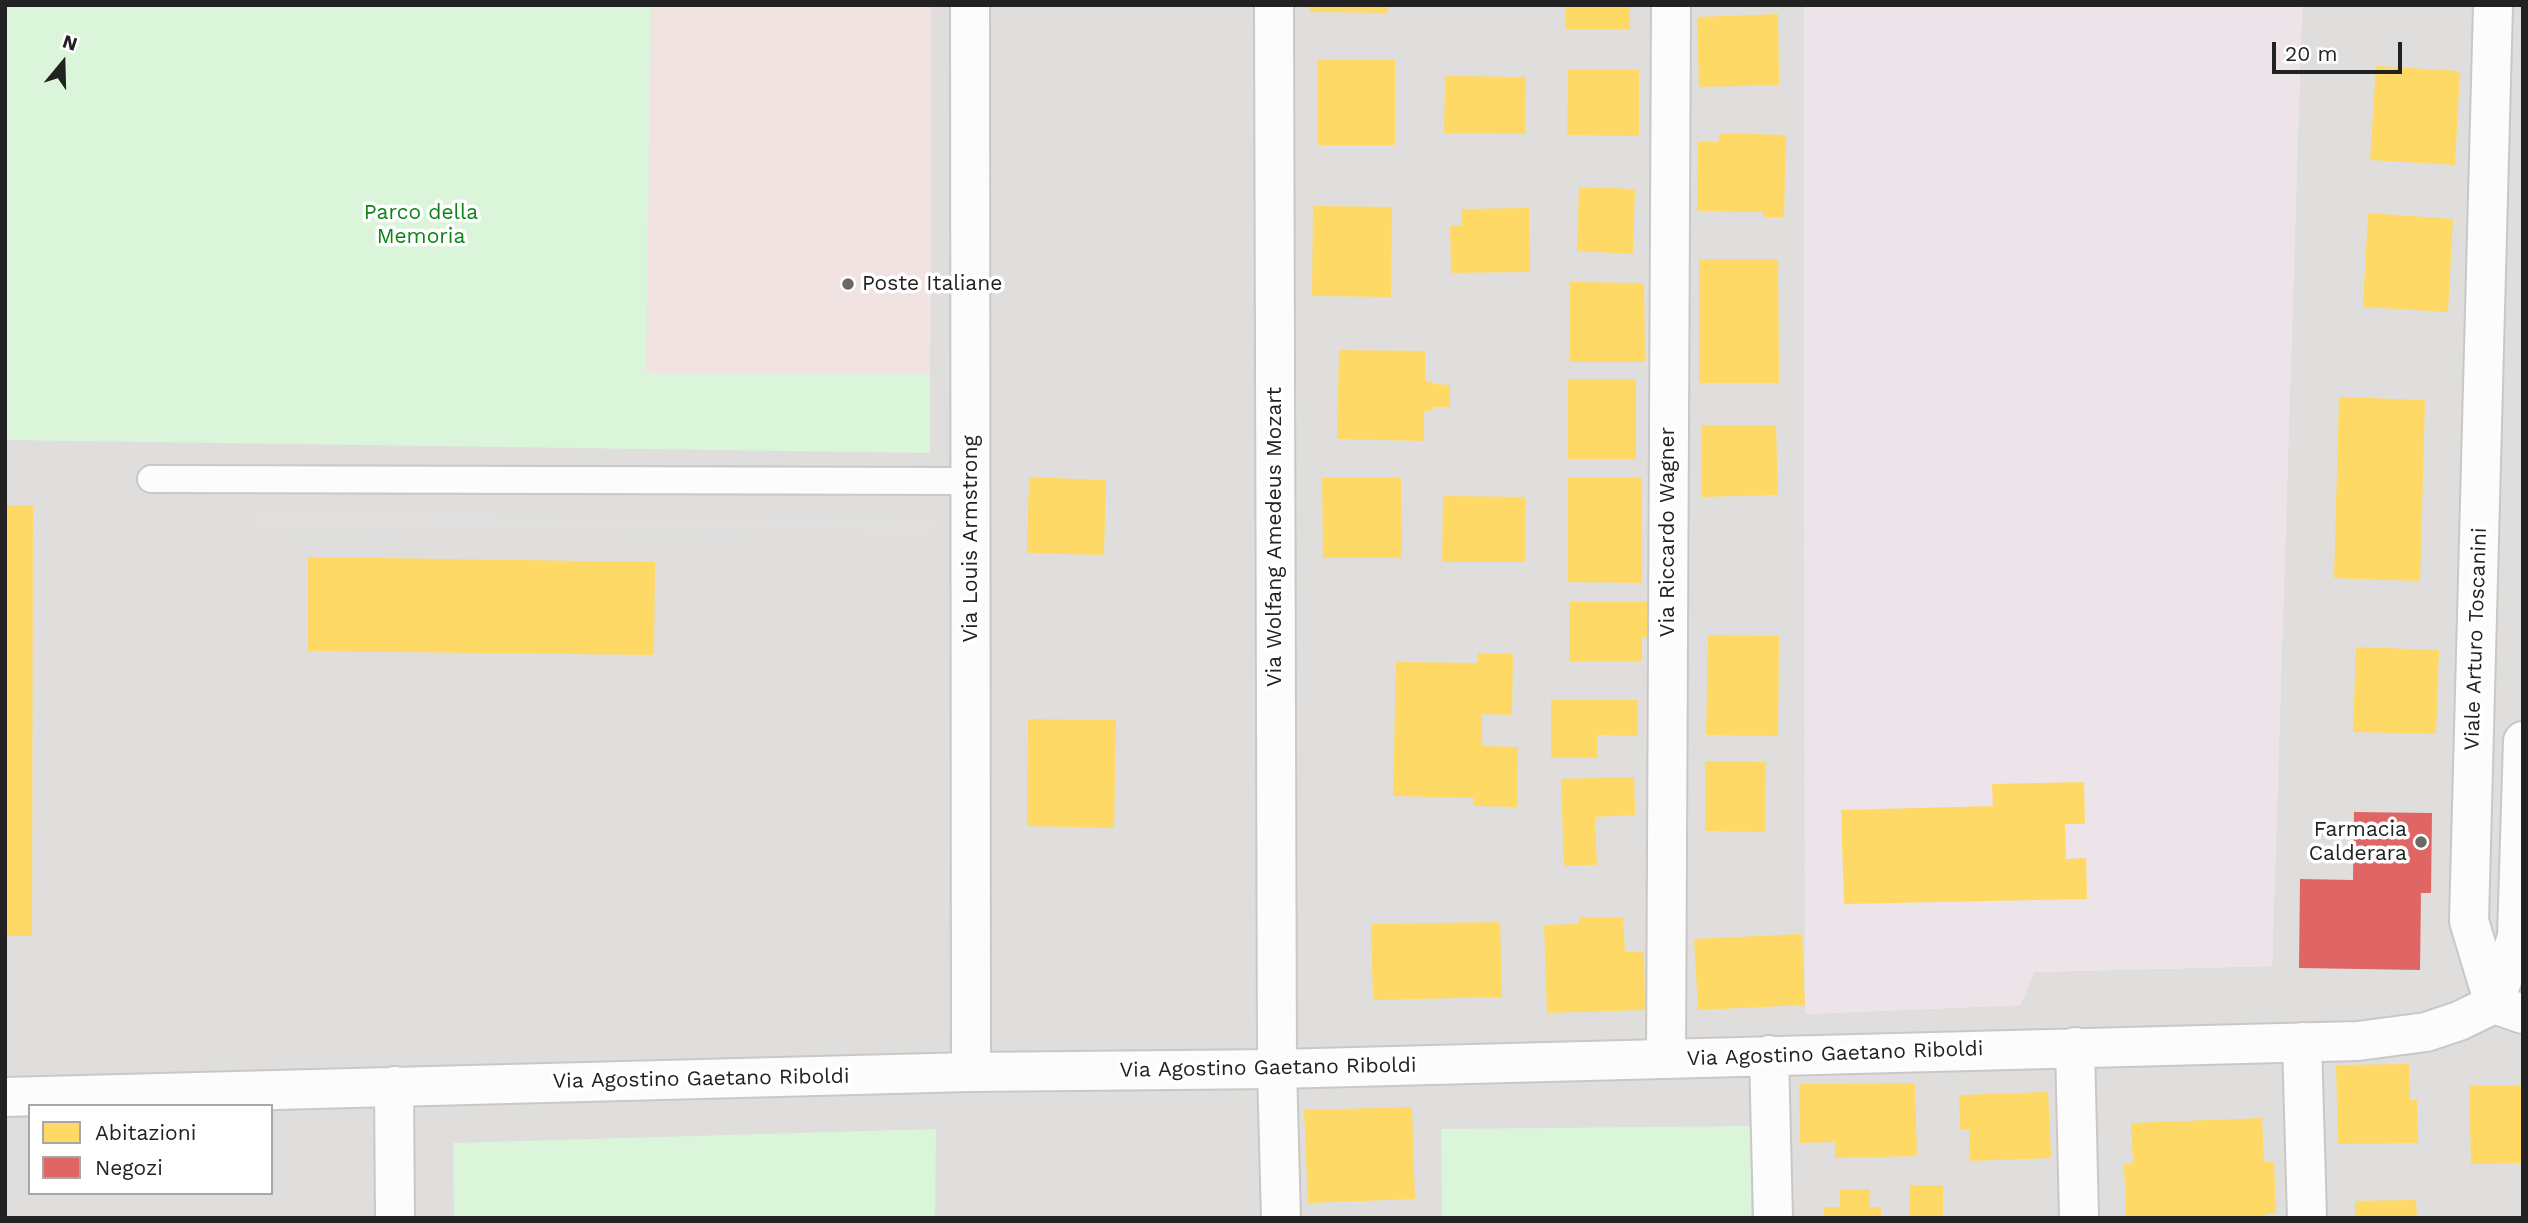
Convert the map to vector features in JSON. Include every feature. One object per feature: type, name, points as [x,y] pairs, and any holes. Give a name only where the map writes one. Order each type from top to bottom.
[{"type":"street","name":"Via Louis Armstrong","points":[[970,5],[971,1072]]},
{"type":"street","name":"Via Wolfang Amedeus Mozart","points":[[1274,5],[1277,1069],[1281,1218]]},
{"type":"street","name":"Via Riccardo Wagner","points":[[1666,1059],[1671,5]]},
{"type":"street","name":"Viale Arturo Toscanini","points":[[2493,5],[2469,921],[2508,1009]]},
{"type":"street","points":[[2508,1009],[2516,937],[2523,741]]},
{"type":"street","name":"Via Agostino Gaetano Riboldi","points":[[5,1097],[971,1072],[1277,1069],[2358,1041],[2426,1032],[2508,1009]]},
{"type":"street","points":[[2302,1042],[2307,1218]]},
{"type":"street","points":[[2074,1047],[2079,1218]]},
{"type":"street","points":[[1769,1055],[1773,1218]]},
{"type":"street","points":[[394,1086],[396,1218]]},
{"type":"lane","points":[[151,479],[971,481]]},
{"type":"shaded area","points":[[5,5],[651,5],[646,373],[930,374],[931,5],[1804,5],[1805,1014],[2020,1005],[2034,972],[2272,966],[2302,5],[2523,5],[2523,1218],[5,1218]]},
{"type":"shaded area","points":[[651,5],[931,5],[930,374],[646,373]]},
{"type":"shaded area","points":[[1804,5],[2302,5],[2272,966],[2034,972],[2021,1005],[1805,1014]]},
{"type":"shaded area","points":[[255,513],[935,517],[935,534],[255,530]]},
{"type":"green space","name":"Parco della Memoria","points":[[5,5],[651,5],[646,373],[930,374],[930,453],[5,440]]},
{"type":"green space","points":[[1751,1126],[1751,1218],[1442,1218],[1441,1129]]},
{"type":"green space","points":[[936,1129],[935,1218],[454,1218],[453,1143]]},
{"type":"building: Abitazioni","points":[[1310,5],[1388,5],[1388,13],[1310,12]]},
{"type":"building: Abitazioni","points":[[1565,5],[1630,5],[1630,29],[1565,29]]},
{"type":"building: Abitazioni","points":[[1778,14],[1779,85],[1699,87],[1697,17]]},
{"type":"building: Abitazioni","points":[[1317,60],[1395,60],[1395,145],[1317,145]]},
{"type":"building: Abitazioni","points":[[2376,66],[2460,71],[2455,165],[2370,160]]},
{"type":"building: Abitazioni","points":[[1568,69],[1639,70],[1639,136],[1567,135]]},
{"type":"building: Abitazioni","points":[[1445,76],[1526,77],[1525,134],[1444,133]]},
{"type":"building: Abitazioni","points":[[1719,133],[1786,135],[1784,217],[1763,217],[1763,212],[1697,211],[1698,142],[1719,142]]},
{"type":"building: Abitazioni","points":[[1579,187],[1635,189],[1633,254],[1577,251]]},
{"type":"building: Abitazioni","points":[[1313,206],[1392,207],[1391,297],[1312,296]]},
{"type":"building: Abitazioni","points":[[1529,208],[1530,272],[1451,273],[1450,225],[1462,225],[1462,209]]},
{"type":"building: Abitazioni","points":[[2368,213],[2453,219],[2448,312],[2363,307]]},
{"type":"building: Abitazioni","points":[[1699,259],[1778,259],[1779,383],[1699,383]]},
{"type":"building: Abitazioni","points":[[1570,282],[1644,283],[1645,362],[1570,362]]},
{"type":"building: Abitazioni","points":[[1339,350],[1425,351],[1425,381],[1450,385],[1450,407],[1431,407],[1431,411],[1424,411],[1424,441],[1337,439]]},
{"type":"building: Abitazioni","points":[[1568,379],[1636,379],[1636,459],[1568,459]]},
{"type":"building: Abitazioni","points":[[2339,397],[2425,400],[2420,581],[2334,578]]},
{"type":"building: Abitazioni","points":[[1701,425],[1776,425],[1778,495],[1701,497]]},
{"type":"building: Abitazioni","points":[[1029,477],[1106,480],[1104,555],[1027,553]]},
{"type":"building: Abitazioni","points":[[1322,478],[1401,478],[1402,558],[1323,558]]},
{"type":"building: Abitazioni","points":[[1568,478],[1642,478],[1642,583],[1568,582]]},
{"type":"building: Abitazioni","points":[[1443,496],[1525,497],[1525,562],[1442,562]]},
{"type":"building: Abitazioni","points":[[5,505],[33,505],[32,936],[5,936]]},
{"type":"building: Abitazioni","points":[[308,557],[655,562],[654,655],[308,651]]},
{"type":"building: Abitazioni","points":[[1569,602],[1651,602],[1650,637],[1642,637],[1642,661],[1569,661]]},
{"type":"building: Abitazioni","points":[[1708,635],[1779,636],[1778,736],[1706,735]]},
{"type":"building: Abitazioni","points":[[2356,647],[2439,650],[2436,734],[2353,732]]},
{"type":"building: Abitazioni","points":[[1478,653],[1513,654],[1512,715],[1482,714],[1482,746],[1518,747],[1517,807],[1474,806],[1474,798],[1393,796],[1396,662],[1478,663]]},
{"type":"building: Abitazioni","points":[[1551,700],[1638,700],[1638,736],[1597,735],[1597,758],[1551,758]]},
{"type":"building: Abitazioni","points":[[1028,719],[1116,720],[1114,828],[1027,826]]},
{"type":"building: Abitazioni","points":[[1705,761],[1766,762],[1765,832],[1705,831]]},
{"type":"building: Abitazioni","points":[[1634,777],[1635,815],[1595,817],[1597,865],[1564,866],[1561,779]]},
{"type":"building: Abitazioni","points":[[2084,782],[2085,824],[2065,824],[2066,859],[2086,858],[2087,899],[1844,904],[1841,810],[1993,806],[1992,784]]},
{"type":"building: Abitazioni","points":[[1579,917],[1623,917],[1625,952],[1644,952],[1645,1010],[1547,1013],[1544,925],[1579,924]]},
{"type":"building: Abitazioni","points":[[1500,922],[1502,997],[1373,1000],[1371,924]]},
{"type":"building: Abitazioni","points":[[1802,934],[1805,1005],[1698,1010],[1694,939]]},
{"type":"building: Abitazioni","points":[[2409,1064],[2410,1100],[2417,1100],[2418,1143],[2338,1144],[2336,1065]]},
{"type":"building: Abitazioni","points":[[1915,1083],[1917,1156],[1835,1158],[1835,1142],[1800,1143],[1799,1084]]},
{"type":"building: Abitazioni","points":[[2523,1085],[2523,1163],[2471,1164],[2469,1086]]},
{"type":"building: Abitazioni","points":[[2048,1092],[2051,1158],[1970,1161],[1969,1129],[1960,1130],[1959,1095]]},
{"type":"building: Abitazioni","points":[[1412,1107],[1415,1199],[1308,1203],[1304,1110]]},
{"type":"building: Abitazioni","points":[[2262,1118],[2264,1162],[2274,1162],[2276,1214],[2266,1214],[2266,1218],[2126,1218],[2124,1164],[2133,1164],[2131,1123]]},
{"type":"building: Abitazioni","points":[[1909,1185],[1943,1185],[1943,1218],[1909,1218]]},
{"type":"building: Abitazioni","points":[[1840,1189],[1870,1189],[1870,1207],[1881,1207],[1881,1218],[1824,1218],[1824,1207],[1840,1207]]},
{"type":"building: Abitazioni","points":[[2416,1200],[2417,1218],[2355,1218],[2355,1201]]},
{"type":"building: Negozi","points":[[2354,812],[2432,813],[2431,893],[2421,893],[2420,970],[2299,968],[2300,879],[2353,880]]},
{"type":"place","name":"Poste Italiane","points":[[848,284]]},
{"type":"place","name":"Farmacia Calderara","points":[[2421,842]]}]
